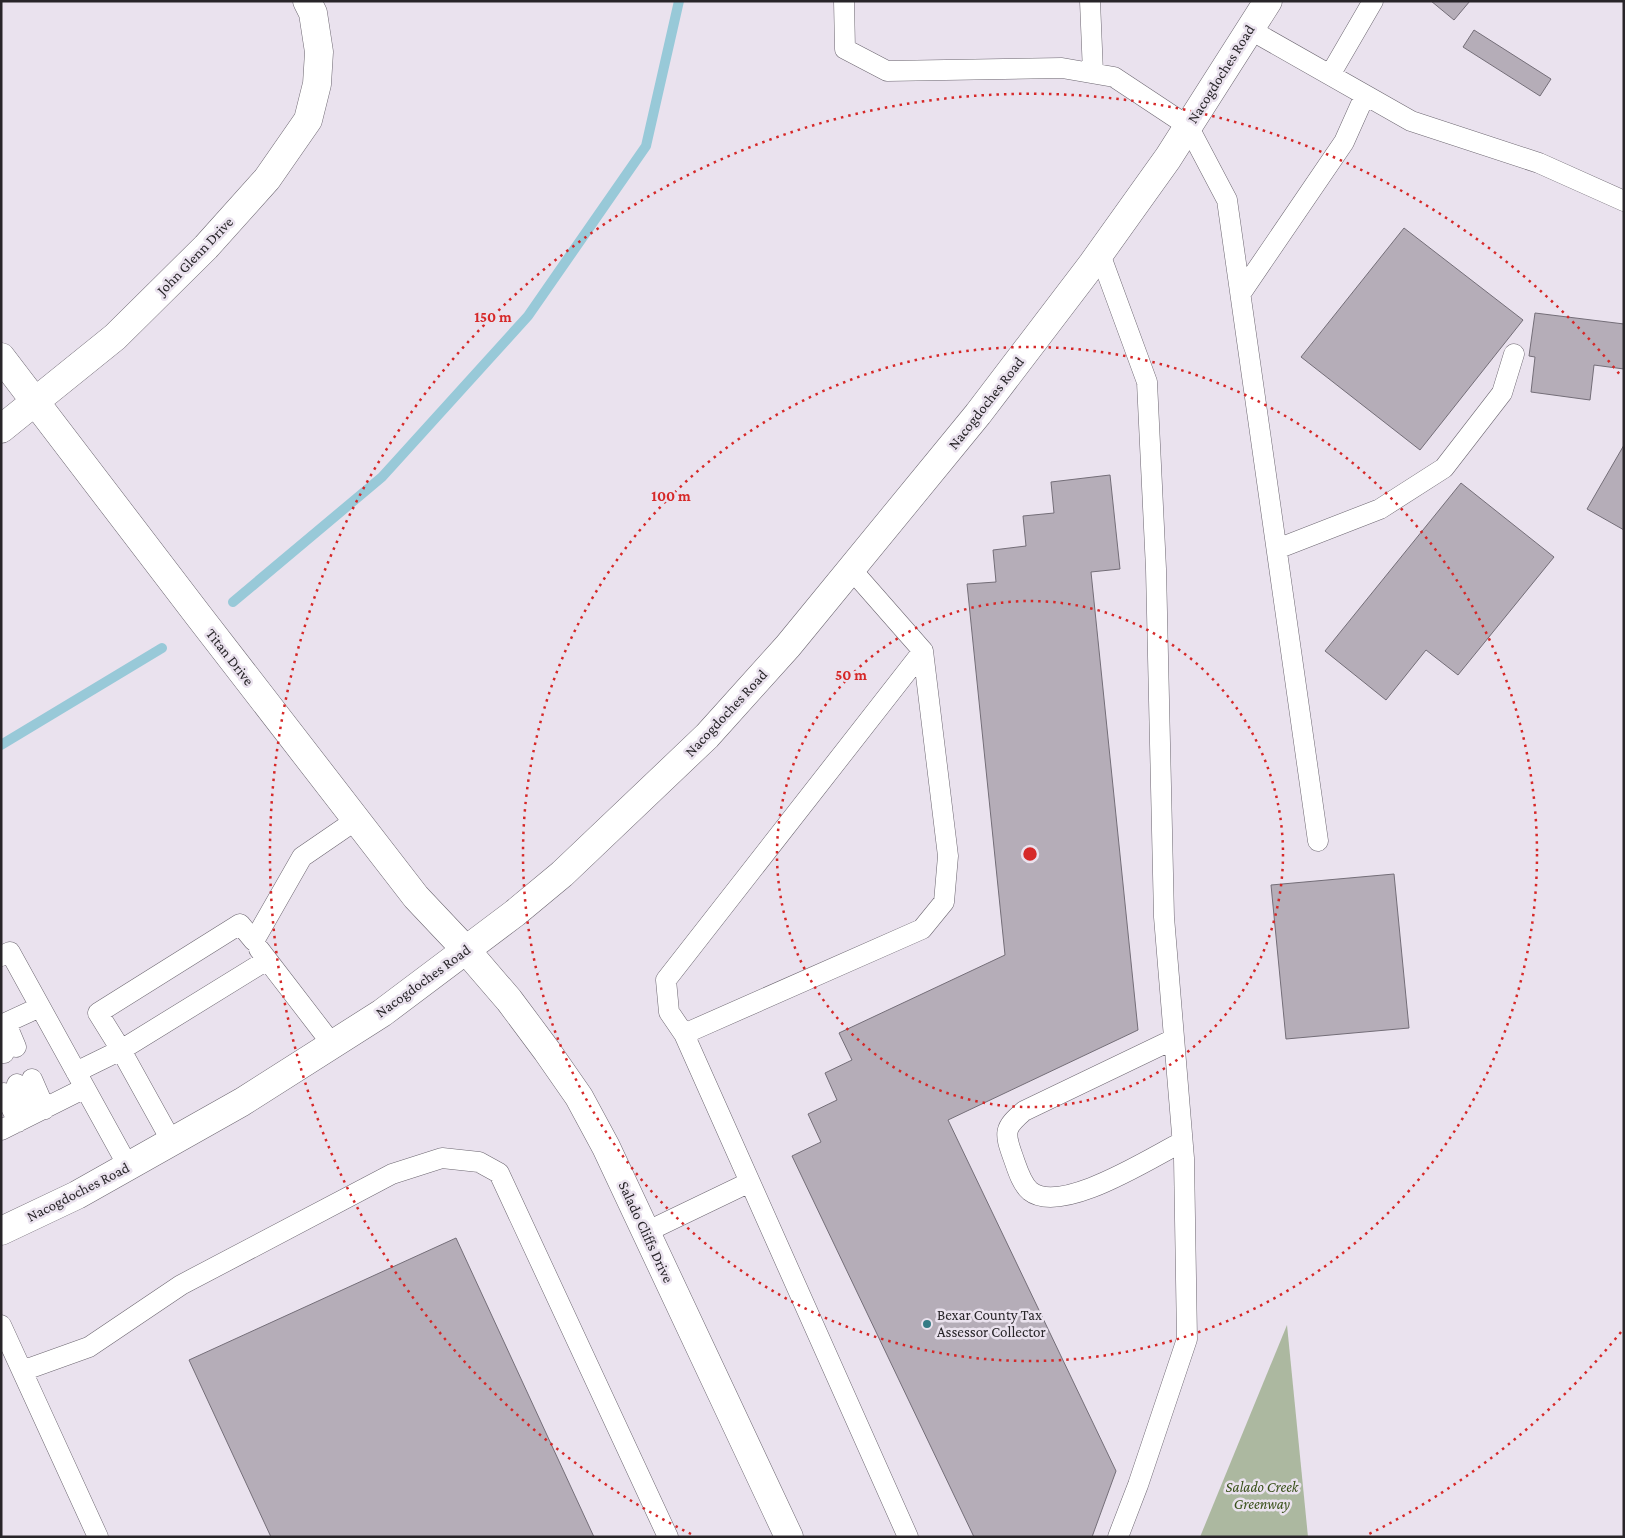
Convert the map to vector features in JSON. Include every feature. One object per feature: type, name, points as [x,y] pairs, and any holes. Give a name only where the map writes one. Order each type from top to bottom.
[{"type":"street","name":"John Glenn Drive","points":[[1,429],[115,337],[206,247],[267,179],[308,120],[317,84],[319,52],[313,13],[307,1]]},
{"type":"street","name":"Nacogdoches Road","points":[[1,1230],[77,1195],[172,1142],[242,1102],[382,1013],[515,913],[562,874],[707,736],[788,646],[978,414],[1100,254],[1168,158],[1268,1]]},
{"type":"street","name":"Titan Drive","points":[[1,357],[416,897],[466,950]]},
{"type":"street","name":"Salado Cliffs Drive","points":[[466,950],[509,1000],[579,1097],[606,1147],[789,1537]]},
{"type":"lane","points":[[844,1],[845,49],[887,71],[1062,68],[1093,73],[1114,77],[1188,126],[1227,200],[1318,841]]},
{"type":"lane","points":[[1090,1],[1093,73]]},
{"type":"lane","points":[[1330,76],[1374,1]]},
{"type":"lane","points":[[1249,29],[1411,121],[1539,163],[1624,201]]},
{"type":"lane","points":[[1241,294],[1344,142],[1365,95]]},
{"type":"lane","points":[[1100,254],[1147,382],[1156,569],[1164,917],[1182,1142],[1187,1339],[1138,1485],[1118,1537]]},
{"type":"lane","points":[[1277,549],[1380,509],[1444,468],[1502,393],[1514,354]]},
{"type":"lane","points":[[684,1034],[922,929],[944,902],[948,856],[923,651],[851,569]]},
{"type":"lane","points":[[908,1537],[684,1034],[669,1012],[666,980],[923,651]]},
{"type":"lane","points":[[254,941],[302,857],[356,820]]},
{"type":"lane","points":[[172,1142],[98,1013],[240,924],[332,1044]]},
{"type":"lane","points":[[1,956],[10,952],[128,1166]]},
{"type":"lane","points":[[24,1119],[120,1050],[267,960]]},
{"type":"lane","points":[[7,1049],[4,1024],[40,1007]]},
{"type":"lane","points":[[1174,1039],[1024,1111],[1010,1123],[1007,1139],[1022,1179],[1030,1191],[1045,1197],[1068,1196],[1098,1186],[1182,1142]]},
{"type":"lane","points":[[24,1119],[18,1086],[24,1119]]},
{"type":"lane","points":[[22,1371],[89,1347],[182,1286],[392,1174],[442,1158],[479,1162],[499,1173],[668,1537]]},
{"type":"lane","points":[[646,1232],[750,1182]]},
{"type":"lane","points":[[1,1326],[98,1537]]},
{"type":"green space","name":"Salado Creek Greenway","points":[[1287,1325],[1308,1537],[1200,1537]]},
{"type":"building","points":[[1431,1],[1470,1],[1454,20]]},
{"type":"building","points":[[1474,30],[1551,79],[1540,96],[1463,47]]},
{"type":"building","points":[[1404,228],[1523,320],[1420,450],[1301,357]]},
{"type":"building","points":[[1535,313],[1624,324],[1624,369],[1594,365],[1590,400],[1531,392],[1535,357],[1529,356]]},
{"type":"building","points":[[1624,445],[1624,530],[1587,509]]},
{"type":"building","points":[[1110,475],[1120,569],[1091,572],[1138,1030],[948,1120],[1116,1471],[1092,1537],[974,1537],[792,1156],[821,1142],[808,1114],[837,1100],[825,1073],[852,1060],[839,1033],[1005,955],[967,584],[996,582],[993,550],[1026,546],[1023,516],[1054,513],[1051,482]]},
{"type":"building","points":[[1461,483],[1554,557],[1458,675],[1426,650],[1386,700],[1325,651]]},
{"type":"building","points":[[1394,874],[1409,1028],[1286,1039],[1271,885]]},
{"type":"building","points":[[456,1238],[594,1537],[271,1537],[189,1360]]},
{"type":"waterway","points":[[233,602],[382,477],[528,316],[646,146],[679,1]]},
{"type":"waterway","points":[[1,745],[162,648]]},
{"type":"place","name":"Bexar County Tax Assessor Collector","points":[[927,1324]]}]
